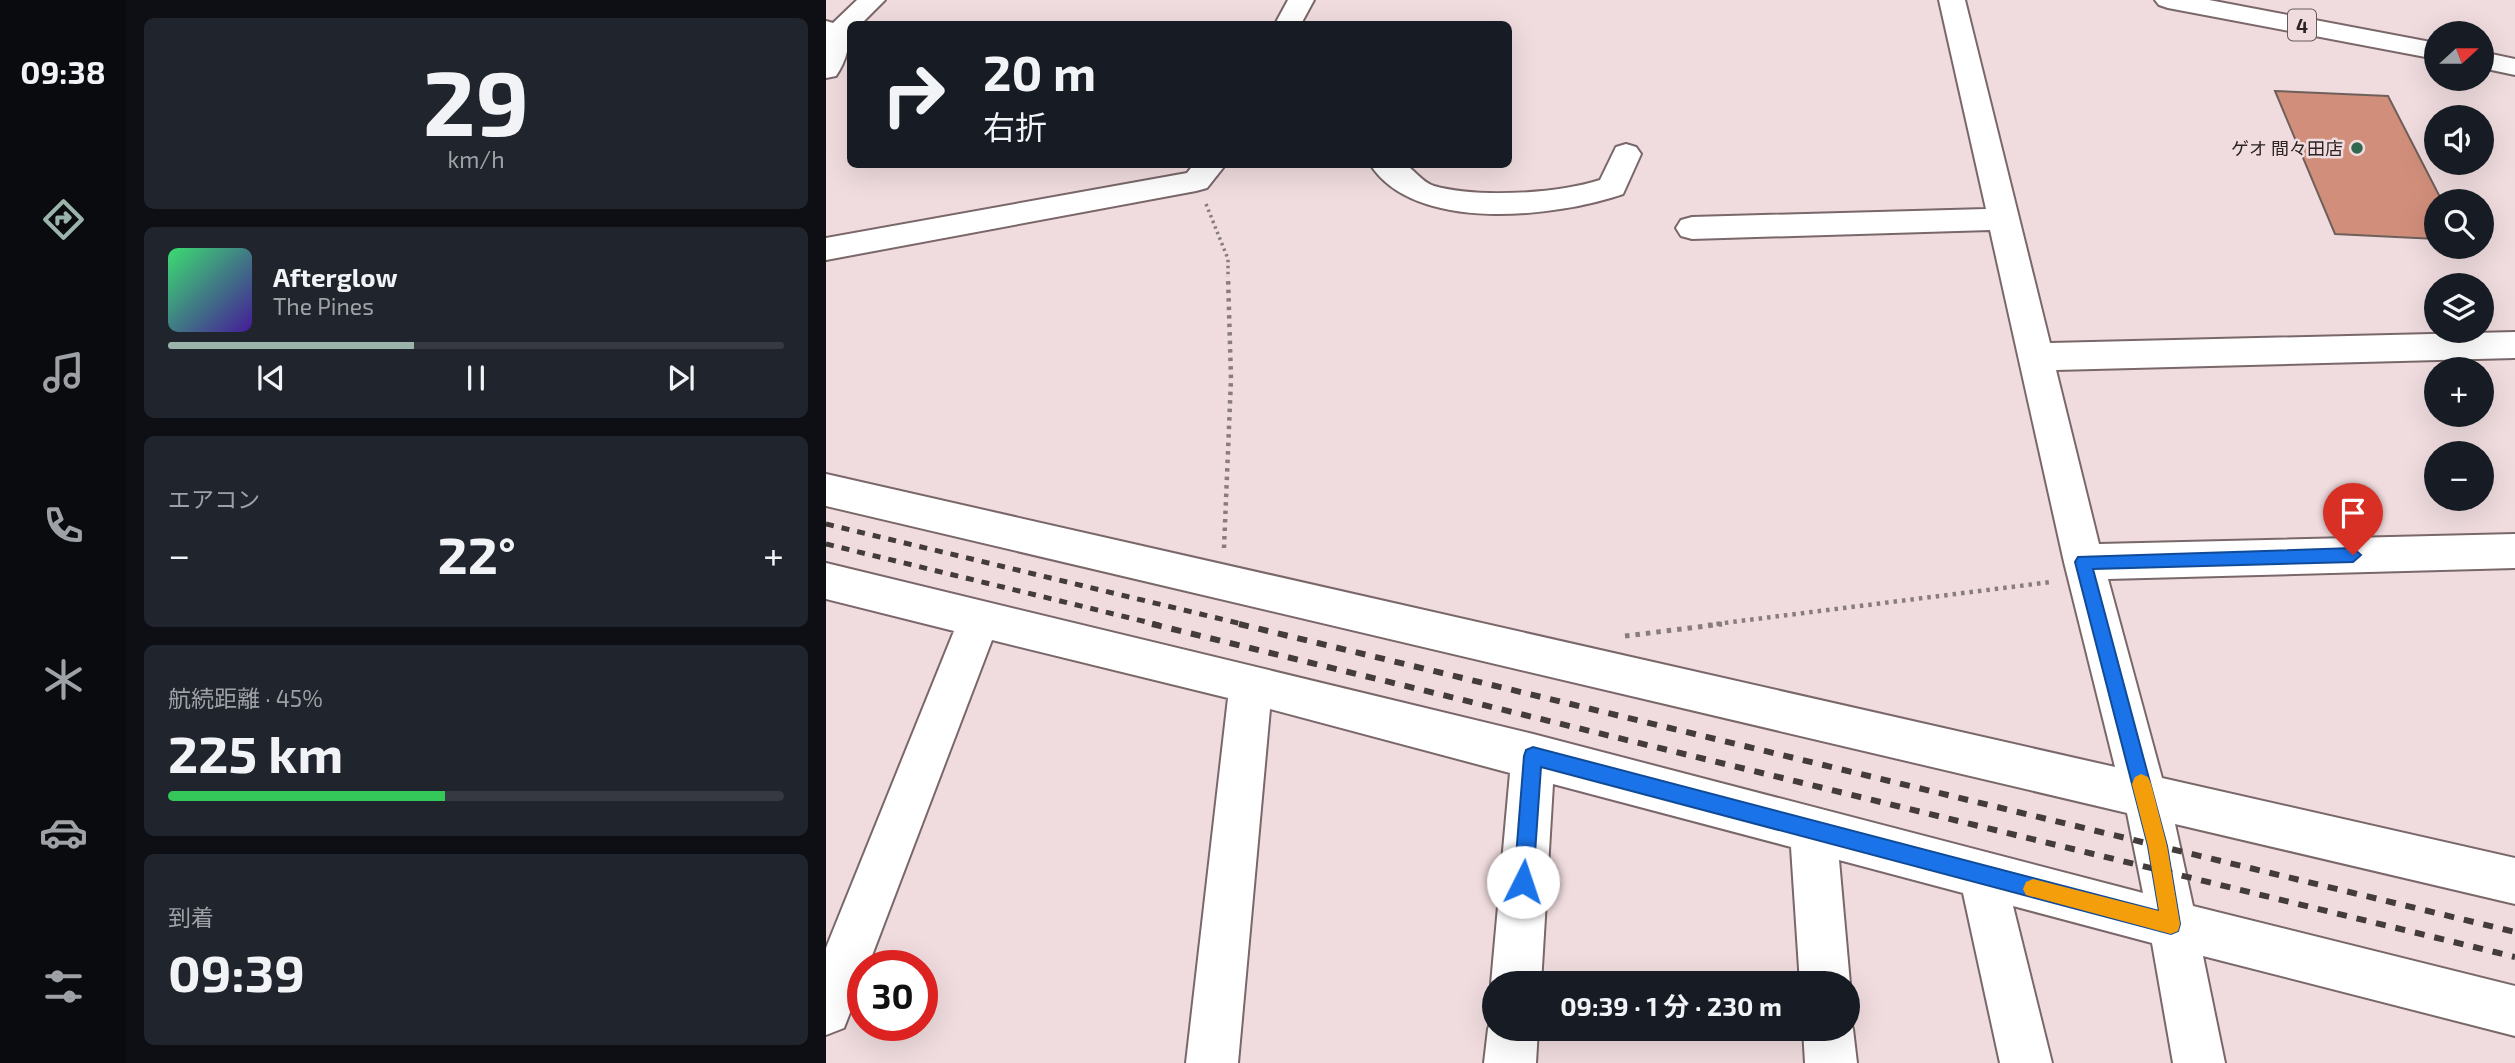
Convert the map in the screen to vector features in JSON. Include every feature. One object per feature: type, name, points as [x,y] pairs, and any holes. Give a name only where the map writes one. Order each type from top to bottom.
[{"type":"main road","points":[[826,69],[842,34],[833,30],[872,0]]},
{"type":"main road","points":[[1290,21],[1301,0]]},
{"type":"main road","points":[[1952,0],[2084,562],[2163,872],[2199,1063]]},
{"type":"main road","name":"4","points":[[2168,0],[2424,49]]},
{"type":"main road","points":[[2494,63],[2515,67]]},
{"type":"main road","points":[[1390,168],[1417,191],[1440,198],[1542,201],[1597,194],[1612,187],[1626,154]]},
{"type":"main road","points":[[826,249],[1203,173]]},
{"type":"main road","points":[[1692,228],[2004,219]]},
{"type":"main road","points":[[2036,357],[2515,345]]},
{"type":"main road","points":[[826,490],[2515,881]]},
{"type":"main road","points":[[2084,562],[2515,551]]},
{"type":"main road","points":[[826,581],[1251,684],[2515,1011]]},
{"type":"main road","points":[[826,1010],[979,620]]},
{"type":"main road","points":[[1212,1063],[1251,684]]},
{"type":"main road","points":[[1517,971],[1533,756]]},
{"type":"main road","points":[[1812,829],[1824,971]]},
{"type":"main road","points":[[1982,875],[2026,1063]]},
{"type":"main road","points":[[1510,1063],[1512,1041]]},
{"type":"main road","points":[[1829,1041],[1831,1063]]},
{"type":"path","points":[[1203,173],[1228,259],[1231,379],[1223,564],[1214,581]]},
{"type":"path","points":[[1620,637],[2061,580],[2084,562]]},
{"type":"building","name":"ゲオ 間々田店","points":[[2275,91],[2388,96],[2424,166],[2424,175],[2429,175],[2436,189],[2424,189],[2424,238],[2335,234]]},
{"type":"railway","points":[[826,524],[1246,625]]},
{"type":"railway","points":[[826,544],[1159,625]]},
{"type":"railway","points":[[1152,624],[2515,957]]},
{"type":"railway","points":[[1239,624],[2515,932]]},
{"type":"slow traffic","points":[[2033,889],[2171,924],[2158,846],[2141,784]]},
{"type":"place","name":"ゲオ 間々田店","points":[[2357,148]]},
{"type":"route","points":[[1523,882],[1533,756],[2171,924],[2158,846],[2084,562],[2353,555]]}]
